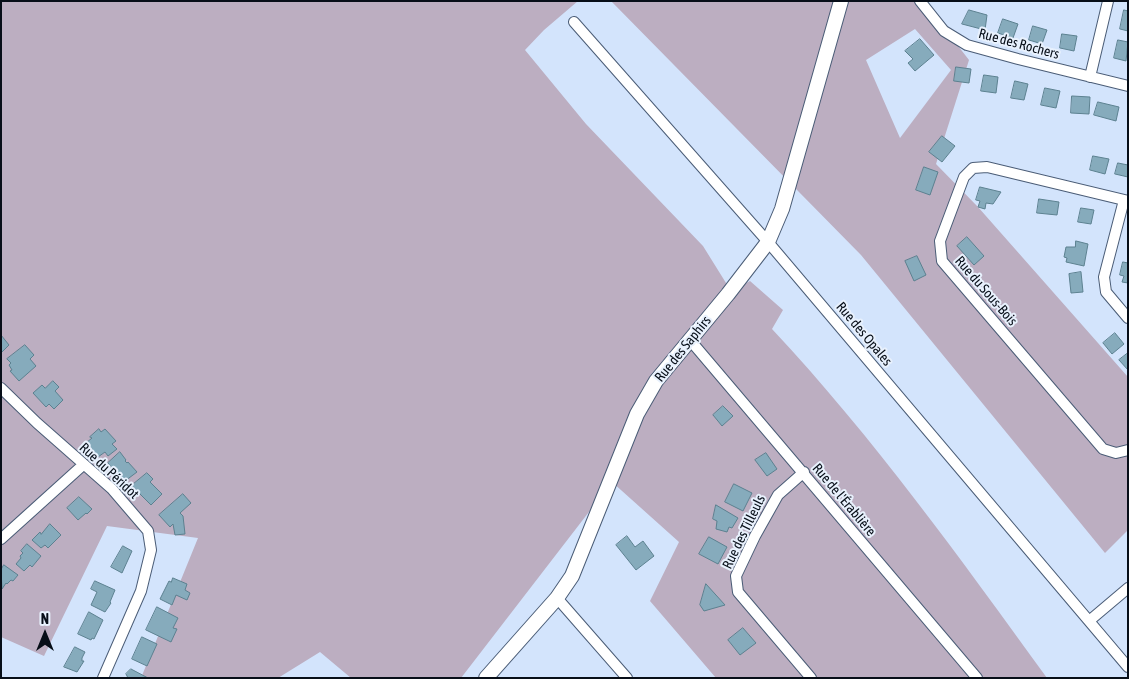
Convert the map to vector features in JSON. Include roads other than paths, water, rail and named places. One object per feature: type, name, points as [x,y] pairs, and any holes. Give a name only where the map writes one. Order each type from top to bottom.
[{"type":"street","name":"Rue des Saphirs","points":[[486,678],[557,598],[572,576],[636,414],[656,382],[768,242],[782,209],[841,1]]},
{"type":"street","name":"Rue des Rochers","points":[[920,1],[944,31],[967,45],[1128,86]]},
{"type":"street","points":[[1090,76],[1108,1]]},
{"type":"street","name":"Rue des Opales","points":[[574,22],[768,242],[1128,667]]},
{"type":"street","name":"Rue du Sous-Bois","points":[[1126,200],[987,167],[973,168],[964,177],[940,241],[942,261],[1103,449],[1116,453],[1128,450]]},
{"type":"street","points":[[1126,200],[1104,277],[1106,292],[1128,318]]},
{"type":"street","name":"Rue de l'Érablière","points":[[690,340],[977,678]]},
{"type":"street","name":"Rue du Péridot","points":[[1,388],[83,465],[112,489],[148,531],[152,550],[141,591],[103,678]]},
{"type":"street","points":[[1,539],[83,465]]},
{"type":"street","name":"Rue des Tilleuls","points":[[804,472],[778,495],[755,536],[736,576],[738,592],[811,678]]},
{"type":"street","points":[[1089,621],[1128,588]]},
{"type":"street","points":[[557,598],[627,678]]}]
